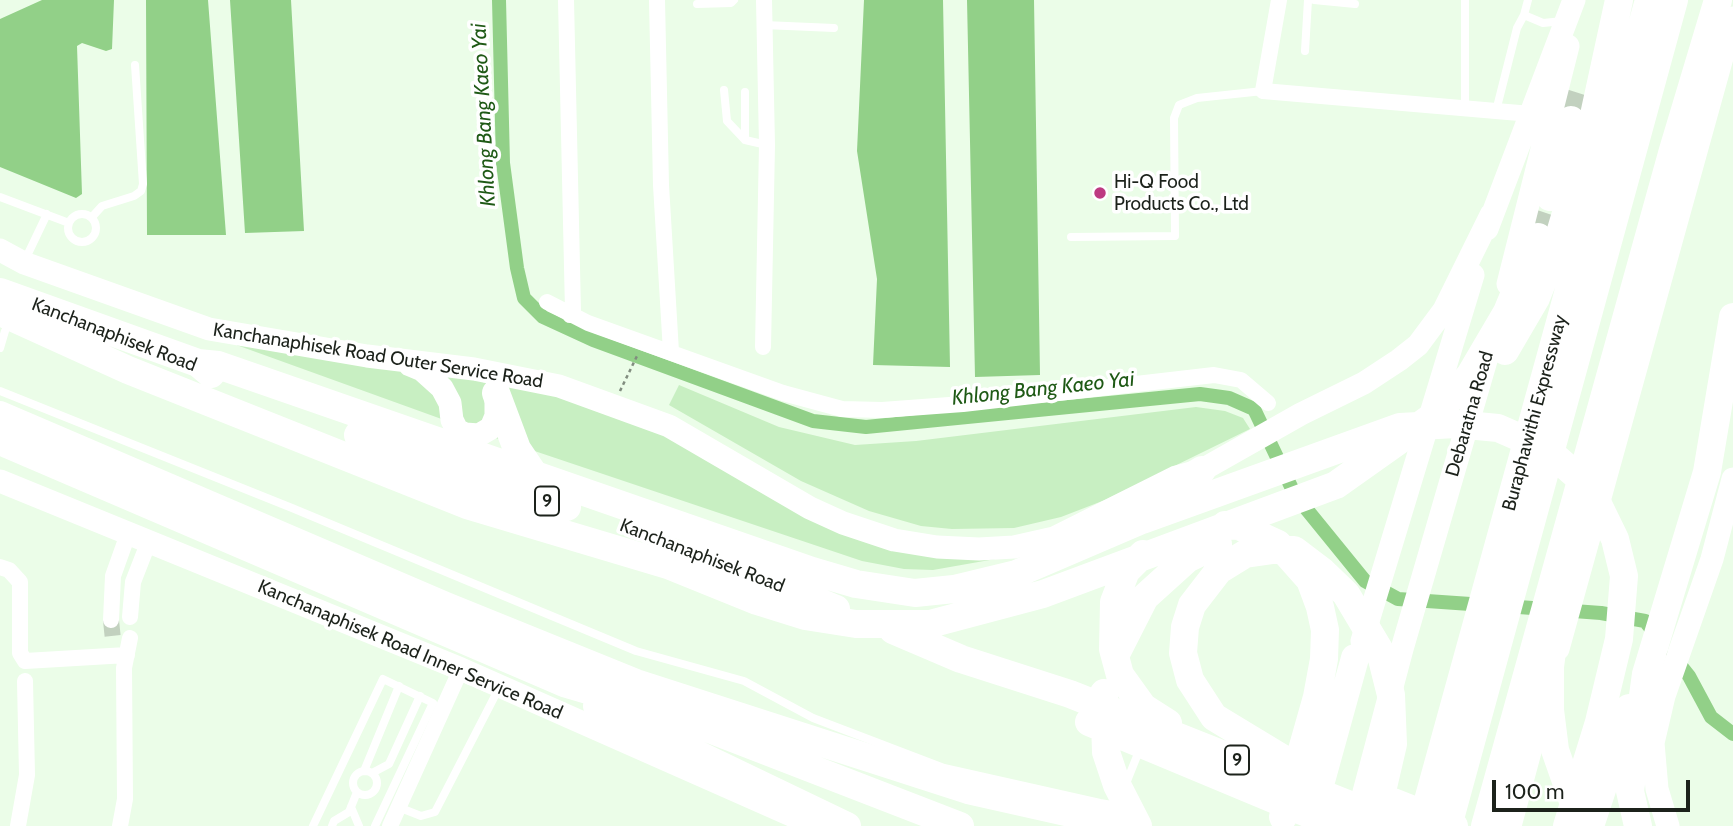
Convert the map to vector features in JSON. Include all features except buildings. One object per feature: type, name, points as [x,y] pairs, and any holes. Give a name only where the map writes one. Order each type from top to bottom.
[{"type":"highway","points":[[1580,91],[1608,0]]},
{"type":"highway","points":[[1138,826],[1109,763],[1102,718],[1108,674],[1131,620],[1145,597],[1187,559],[1336,485],[1470,390],[1491,370],[1519,330],[1536,298],[1556,247],[1591,129],[1619,0]]},
{"type":"highway","name":"Buraphawithi Expressway","points":[[1421,826],[1649,0]]},
{"type":"highway","name":"Buraphawithi Expressway","points":[[1448,826],[1674,0]]},
{"type":"highway","points":[[1485,826],[1673,149],[1718,0]]},
{"type":"highway","points":[[1587,826],[1569,795],[1555,750],[1550,710],[1550,667],[1555,629],[1685,152],[1700,66]]},
{"type":"highway","points":[[1439,412],[1470,375],[1507,312],[1542,225],[1572,120]]},
{"type":"highway","name":"Kanchanaphisek Road","points":[[0,292],[198,363],[218,381],[421,459],[652,533],[1072,705],[1403,826]]},
{"type":"highway","points":[[1587,826],[1615,743],[1646,674],[1707,472],[1733,317]]},
{"type":"highway","points":[[3,322],[467,505],[668,565],[757,601],[804,616],[856,624],[930,624],[1043,594],[1336,485]]},
{"type":"highway","points":[[198,363],[218,365],[708,538],[856,584],[915,593],[954,589],[1016,574],[1143,520],[1400,427],[1456,424],[1498,428],[1546,449],[1577,476],[1597,502],[1615,539],[1624,576],[1619,639],[1600,722],[1567,826]]},
{"type":"highway","points":[[496,393],[517,449],[536,477]]},
{"type":"highway","points":[[0,415],[446,606],[636,682],[968,790],[1128,826]]},
{"type":"highway","points":[[0,441],[564,683],[659,732],[864,826]]},
{"type":"highway","points":[[0,460],[565,689],[672,744],[847,826]]},
{"type":"highway","points":[[1016,574],[1180,486],[1202,470]]},
{"type":"highway","points":[[1290,763],[1233,754],[1172,725],[1143,707],[1120,675],[1113,649],[1114,602],[1126,571],[1153,544],[1183,529],[1209,524],[1239,526],[1278,544],[1310,580],[1325,630],[1324,659],[1291,823]]},
{"type":"highway","points":[[1374,826],[1392,744],[1391,695],[1380,651],[1346,594],[1294,550],[1245,554],[1219,570],[1192,605],[1185,627],[1184,653],[1190,680],[1201,702],[1214,717],[1290,763],[1454,826]]},
{"type":"highway","points":[[1291,823],[1355,658]]},
{"type":"highway","points":[[1638,826],[1630,791],[1646,674]]},
{"type":"highway","points":[[564,683],[673,715],[960,826]]},
{"type":"highway","points":[[1072,705],[1338,826]]},
{"type":"main road","points":[[1355,658],[1370,620],[1491,215],[1572,7]]},
{"type":"main road","name":"Debaratna Road","points":[[1355,826],[1402,649],[1501,311],[1563,73],[1572,7]]},
{"type":"main road","points":[[1510,826],[1733,18]]},
{"type":"main road","name":"Kanchanaphisek Road Outer Service Road","points":[[0,250],[24,263],[209,329],[400,360],[474,369],[559,386],[669,426],[810,508],[843,523],[894,540],[937,547],[1014,547],[1054,538],[1176,478],[1202,470],[1301,414],[1364,383],[1418,345],[1444,310],[1491,215]]},
{"type":"main road","points":[[400,360],[422,370],[442,387],[457,429],[465,434],[479,435],[491,428],[496,416],[496,393],[474,369]]},
{"type":"main road","points":[[1668,826],[1657,789],[1653,743],[1664,696],[1712,559],[1733,479]]},
{"type":"main road","name":"Kanchanaphisek Road Inner Service Road","points":[[0,481],[461,669],[816,826]]},
{"type":"street","points":[[566,0],[572,298],[570,315]]},
{"type":"street","points":[[657,0],[661,185],[671,352]]},
{"type":"street","points":[[764,0],[767,145],[764,346]]},
{"type":"street","points":[[1279,0],[1264,91],[1531,114]]},
{"type":"street","points":[[547,302],[570,315],[783,393],[842,409],[963,404],[1214,375],[1241,380],[1268,403]]},
{"type":"street","points":[[130,617],[138,537]]},
{"type":"street","points":[[111,620],[113,576],[138,537]]},
{"type":"street","points":[[0,568],[9,570],[20,582],[20,653],[25,661],[121,654]]},
{"type":"street","points":[[120,826],[125,799],[121,654],[130,638]]},
{"type":"street","points":[[390,826],[396,802],[461,669]]},
{"type":"street","points":[[18,826],[27,775],[25,681]]},
{"type":"lane","points":[[697,4],[731,3],[734,0]]},
{"type":"lane","points":[[1305,51],[1311,0],[1355,4]]},
{"type":"lane","points":[[1465,0],[1465,108]]},
{"type":"lane","points":[[1496,111],[1517,28],[1528,0]]},
{"type":"lane","points":[[1524,15],[1543,23],[1572,7]]},
{"type":"lane","points":[[764,24],[834,28]]},
{"type":"lane","points":[[92,217],[102,206],[134,196],[141,191],[143,184],[135,65]]},
{"type":"lane","points":[[724,90],[727,121],[745,140],[767,145]]},
{"type":"lane","points":[[1071,237],[1175,236],[1174,118],[1179,105],[1197,97],[1264,91]]},
{"type":"lane","points":[[745,92],[745,140]]},
{"type":"lane","points":[[0,197],[69,223]]},
{"type":"lane","points":[[24,263],[47,214]]},
{"type":"lane","points":[[69,223],[80,214],[92,217]]},
{"type":"lane","points":[[69,223],[70,237],[75,241],[87,242],[92,239],[96,228],[92,217]]},
{"type":"lane","points":[[0,348],[3,322]]},
{"type":"lane","points":[[0,391],[305,513],[636,651],[744,681],[813,718],[944,768],[1112,805],[1118,803],[1137,756]]},
{"type":"lane","points":[[313,826],[383,679],[433,702],[396,802],[374,826]]},
{"type":"lane","points":[[368,772],[399,686]]},
{"type":"lane","points":[[375,790],[421,816],[435,812],[499,686]]},
{"type":"lane","points":[[354,780],[389,764],[420,696]]},
{"type":"lane","points":[[356,792],[367,795],[375,790],[377,780],[368,772]]},
{"type":"lane","points":[[338,774],[354,780]]},
{"type":"lane","points":[[332,826],[351,807],[356,792],[354,780]]},
{"type":"lane","points":[[351,807],[359,826]]},
{"type":"path","points":[[624,380],[641,349]]},
{"type":"shaded area","points":[[42,0],[114,0],[112,49],[106,51],[82,43],[77,46],[82,194],[76,198],[0,167],[0,19]]},
{"type":"shaded area","points":[[146,0],[208,0],[226,235],[147,235]]},
{"type":"shaded area","points":[[230,0],[291,0],[304,231],[245,233]]},
{"type":"shaded area","points":[[864,0],[943,0],[950,367],[873,365],[877,279],[857,151]]},
{"type":"shaded area","points":[[967,0],[1034,0],[1040,375],[975,377]]},
{"type":"shaded area","points":[[26,269],[243,331],[587,389],[840,516],[1001,558],[933,570],[904,569],[862,561],[472,430]]},
{"type":"shaded area","points":[[679,385],[779,427],[855,445],[916,441],[1196,407],[1225,411],[1243,418],[1250,429],[1105,500],[1061,517],[1014,528],[952,529],[921,526],[869,511],[801,481],[669,405]]},
{"type":"waterway","name":"Khlong Bang Kaeo Yai","points":[[499,0],[503,163],[517,268],[524,298],[543,317],[593,340],[813,421],[866,427],[1200,394],[1229,398],[1254,409],[1295,495],[1365,581],[1398,599],[1485,605]]},
{"type":"waterway","name":"Khlong Bang Kaeo Yai","points":[[1505,606],[1601,613],[1645,621],[1658,637]]},
{"type":"waterway","name":"Khlong Bang Kaeo Yai","points":[[1673,656],[1689,676],[1711,717],[1733,734]]},
{"type":"tunnel","points":[[1571,120],[1580,91]]},
{"type":"tunnel","points":[[1538,237],[1546,213]]},
{"type":"tunnel","points":[[111,620],[113,640]]},
{"type":"place","name":"Hi-Q Food Products Co., Ltd","points":[[1100,193]]}]
